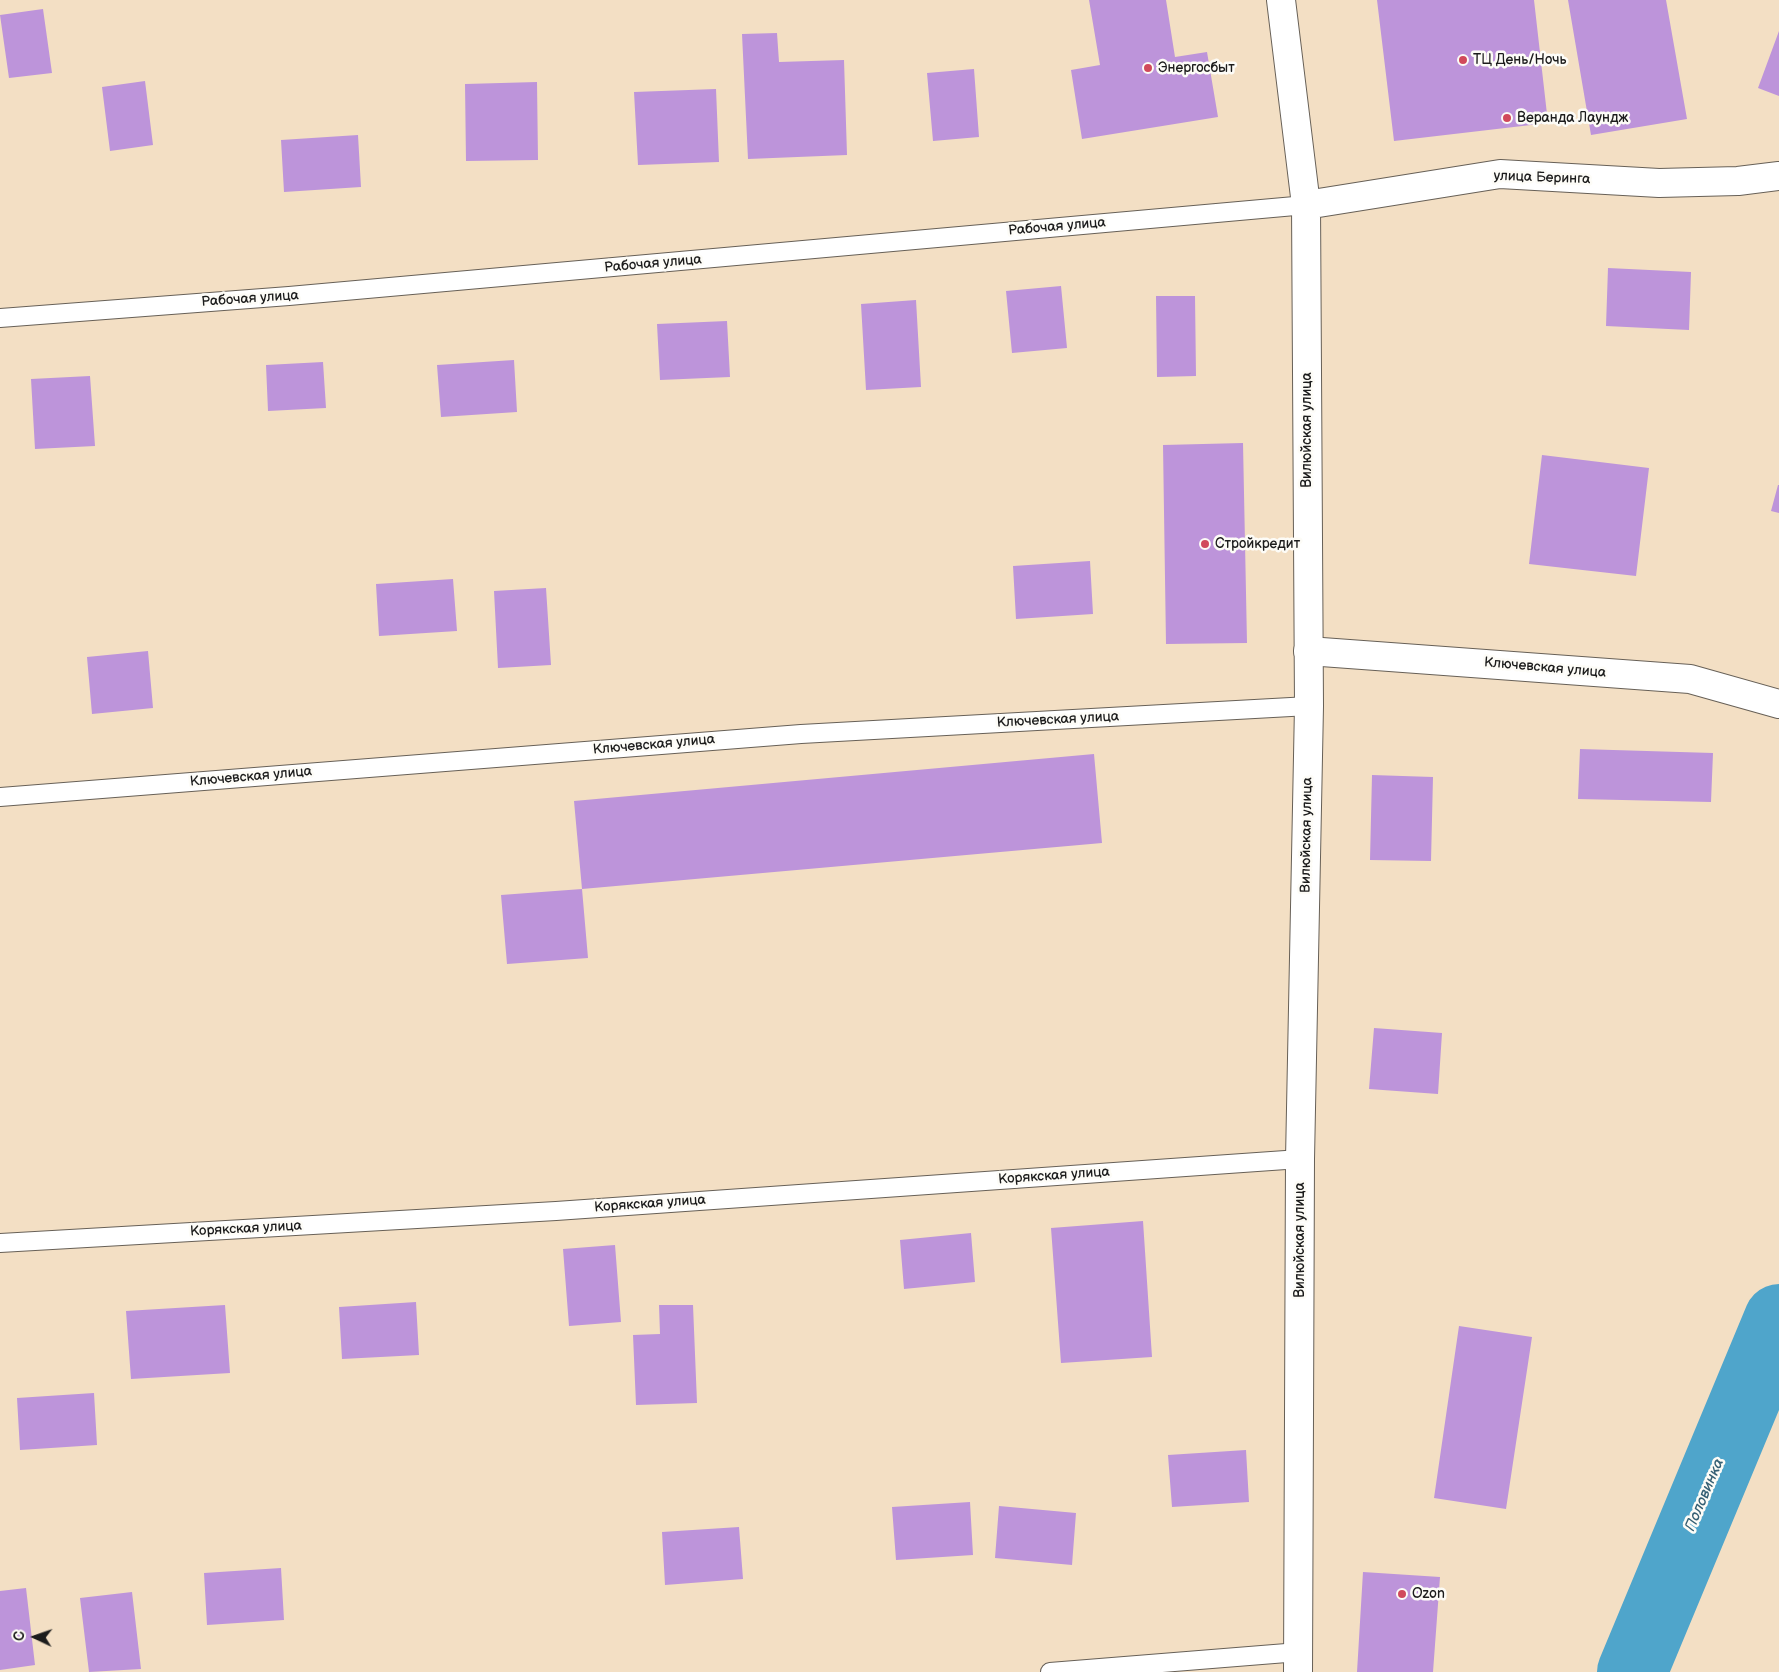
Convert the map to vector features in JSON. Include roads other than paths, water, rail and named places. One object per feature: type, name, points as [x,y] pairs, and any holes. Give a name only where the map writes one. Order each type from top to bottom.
[{"type":"street","name":"Вилюйская улица","points":[[1281,0],[1306,205],[1309,706],[1300,1159],[1299,1662]]},
{"type":"street","name":"улица Беринга","points":[[1306,205],[1500,174],[1659,183],[1738,181],[1779,176]]},
{"type":"street","name":"Ключевская улица","points":[[1308,651],[1690,679],[1779,704]]},
{"type":"lane","name":"Рабочая улица","points":[[0,318],[289,296],[1306,205]]},
{"type":"lane","name":"Ключевская улица","points":[[0,797],[801,734],[1309,706]]},
{"type":"lane","name":"Корякская улица","points":[[0,1243],[556,1211],[1300,1159]]},
{"type":"lane","points":[[1050,1672],[1299,1662]]},
{"type":"waterway","name":"Половинка","points":[[1632,1672],[1779,1319]]},
{"type":"place","name":"ТЦ День/Ночь","points":[[1463,60]]},
{"type":"place","name":"Энергосбыт","points":[[1148,68]]},
{"type":"place","name":"Веранда Лаундж","points":[[1507,118]]},
{"type":"place","name":"Стройкредит","points":[[1205,544]]},
{"type":"place","name":"Ozon","points":[[1402,1594]]}]
